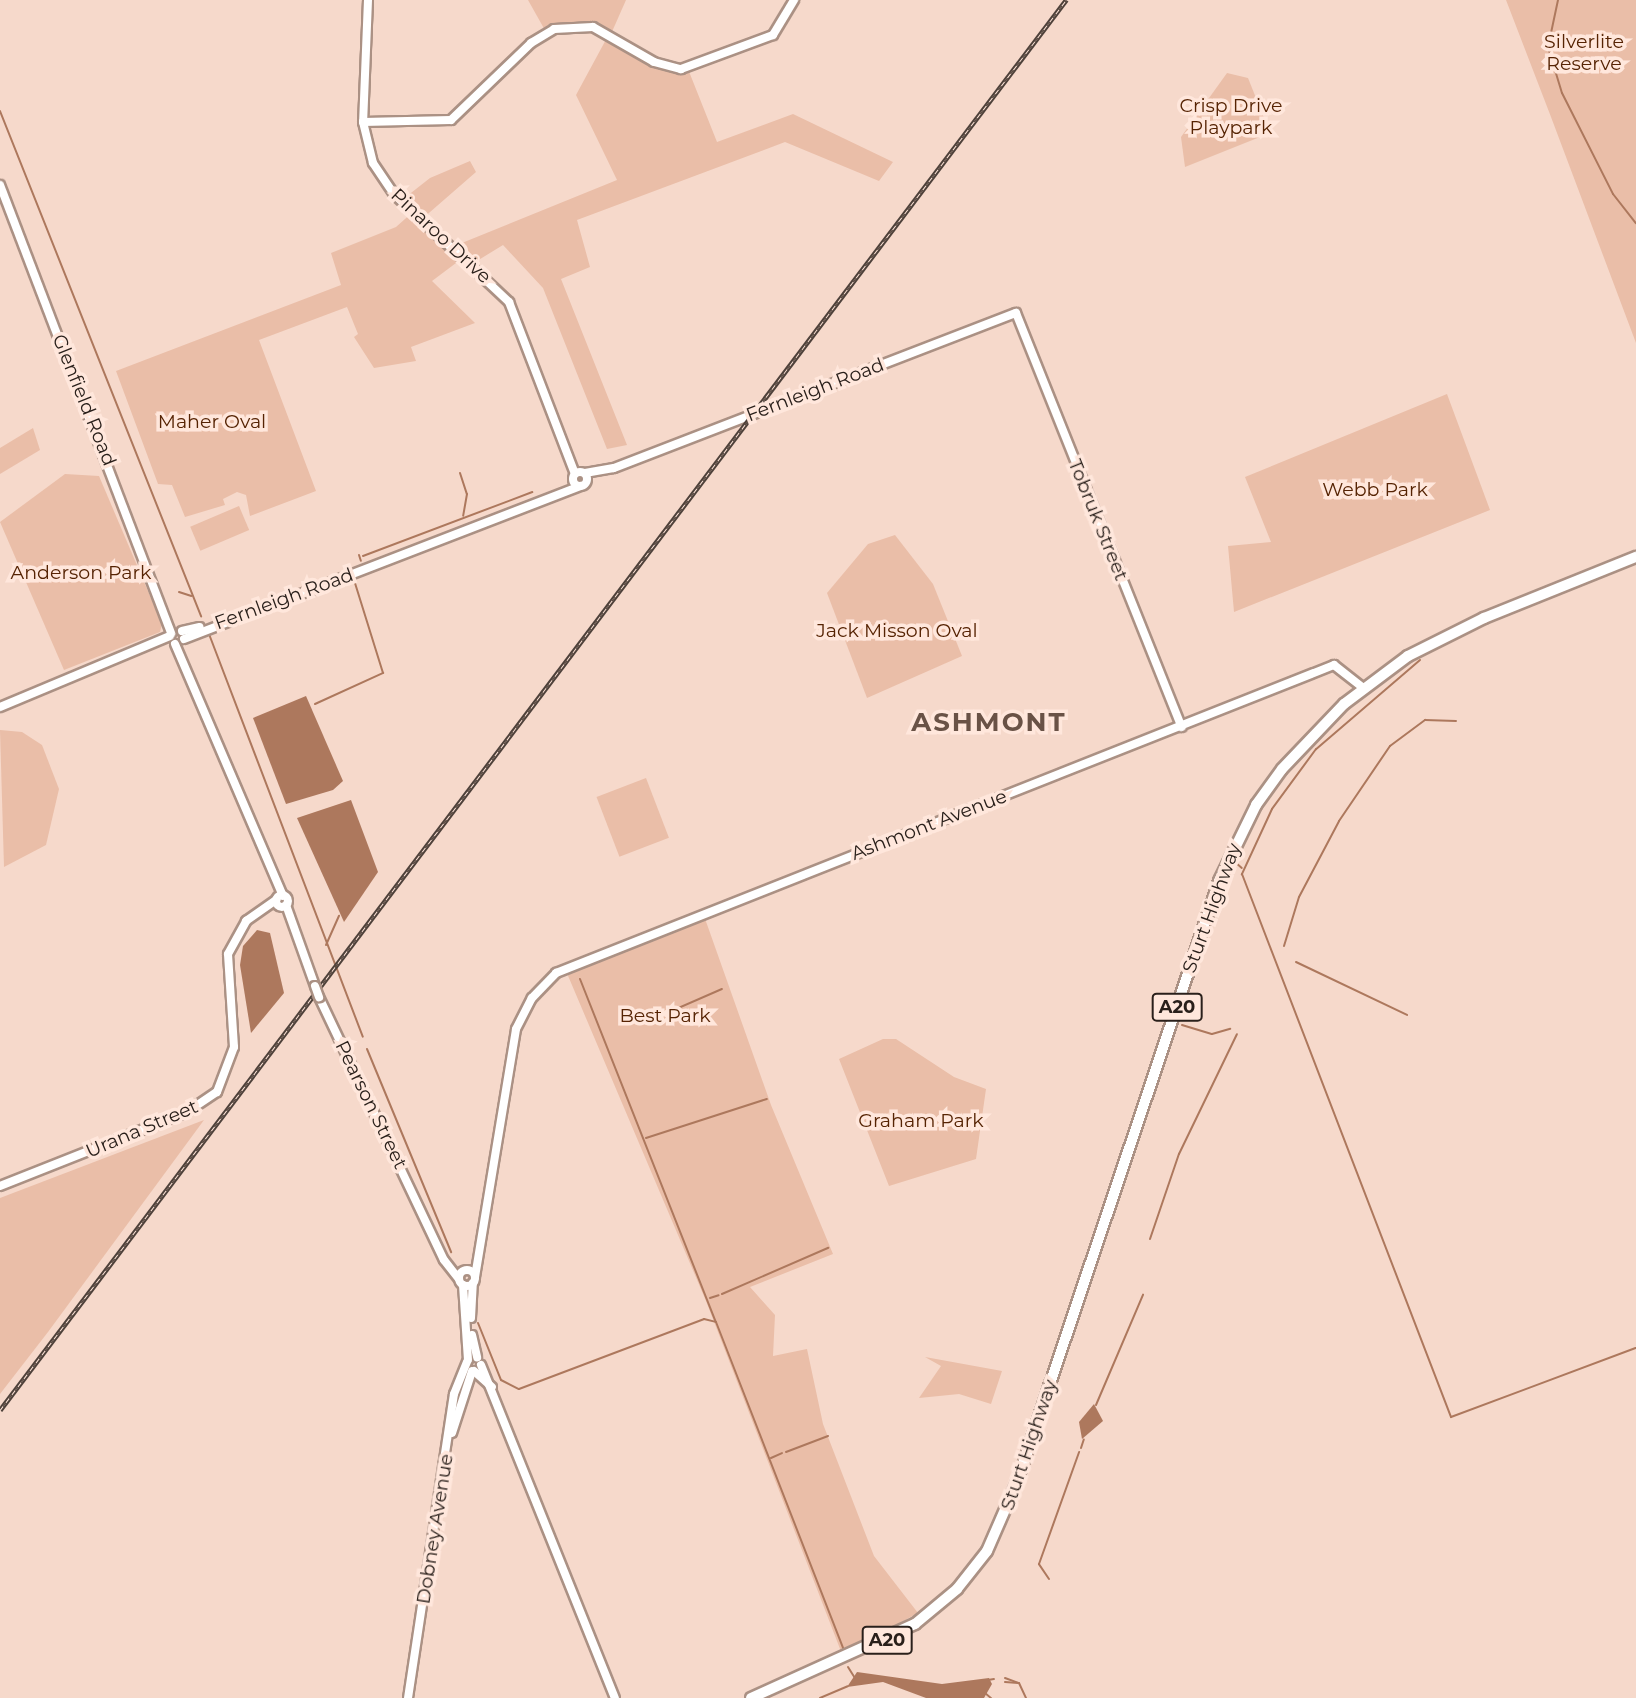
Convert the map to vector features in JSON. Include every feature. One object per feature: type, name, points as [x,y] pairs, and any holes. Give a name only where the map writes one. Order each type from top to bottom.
[{"type":"highway","name":"Sturt Highway","points":[[751,1698],[894,1636],[975,1569],[1017,1482],[1236,842],[1297,750],[1363,688],[1442,637],[1636,557]]},
{"type":"highway","name":"Sturt Highway","points":[[1560,588],[1636,564]]},
{"type":"street","name":"Pinaroo Drive","points":[[368,0],[363,122],[369,154],[388,187],[513,308],[583,485]]},
{"type":"street","points":[[363,122],[451,120],[531,43],[554,29],[593,27],[654,62],[681,69],[773,35],[794,0]]},
{"type":"street","name":"Glenfield Road","points":[[0,186],[178,637]]},
{"type":"street","name":"Fernleigh Road","points":[[0,707],[153,646],[583,485],[614,468],[1016,313]]},
{"type":"street","name":"Tobruk Street","points":[[1016,313],[1182,727]]},
{"type":"street","name":"Fernleigh Road","points":[[178,637],[552,491],[579,474],[614,468]]},
{"type":"street","points":[[579,474],[583,485]]},
{"type":"street","name":"Pearson Street","points":[[178,637],[314,986],[442,1254],[461,1282]]},
{"type":"street","name":"Ashmont Avenue","points":[[532,998],[556,973],[582,960],[1182,727],[1334,665],[1363,688]]},
{"type":"street","name":"Urana Street","points":[[0,1186],[187,1112],[218,1092],[234,1047],[225,963],[237,933],[257,912],[280,902]]},
{"type":"street","name":"Dobney Avenue","points":[[408,1698],[449,1443],[454,1394],[473,1364],[474,1280],[514,1040],[532,998]]},
{"type":"street","name":"Dobney Avenue","points":[[473,1364],[461,1282],[481,1244]]},
{"type":"street","points":[[442,1254],[466,1270],[474,1280],[461,1282]]},
{"type":"street","points":[[473,1364],[494,1389],[615,1698]]},
{"type":"green space","points":[[528,0],[626,0],[611,34],[546,32]]},
{"type":"green space","name":"Silverlite Reserve","points":[[1506,0],[1636,0],[1636,343],[1551,117]]},
{"type":"green space","name":"Maher Oval","points":[[609,34],[648,59],[688,69],[717,142],[793,114],[893,162],[879,181],[785,142],[577,220],[590,267],[561,279],[627,445],[607,449],[543,288],[503,245],[472,264],[464,257],[432,281],[475,323],[411,347],[416,361],[374,368],[354,337],[358,334],[347,307],[259,340],[316,491],[250,516],[246,495],[237,492],[223,499],[225,505],[185,517],[172,485],[158,484],[116,371],[341,285],[331,253],[396,227],[414,211],[402,200],[430,178],[470,161],[476,172],[422,219],[452,247],[617,180],[576,95]]},
{"type":"green space","name":"Crisp Drive Playpark","points":[[1227,73],[1248,78],[1270,133],[1185,167],[1181,137]]},
{"type":"green space","name":"Webb Park","points":[[1447,394],[1490,510],[1234,612],[1228,546],[1271,542],[1245,477]]},
{"type":"green space","points":[[33,428],[40,450],[0,474],[0,448]]},
{"type":"green space","name":"Anderson Park","points":[[65,474],[99,476],[162,624],[160,632],[64,670],[0,522]]},
{"type":"green space","points":[[239,506],[249,530],[200,551],[190,527]]},
{"type":"green space","name":"Jack Misson Oval","points":[[895,535],[933,584],[962,656],[867,698],[827,593],[868,544]]},
{"type":"green space","points":[[0,730],[22,732],[42,745],[59,789],[46,845],[4,867]]},
{"type":"green space","points":[[646,778],[669,838],[619,857],[597,797]]},
{"type":"green space","name":"Best Park","points":[[703,913],[771,1105],[833,1254],[750,1287],[775,1315],[773,1356],[807,1349],[823,1424],[874,1556],[918,1613],[842,1654],[706,1301],[566,971]]},
{"type":"green space","name":"Graham Park","points":[[883,1039],[896,1039],[954,1077],[986,1089],[976,1159],[889,1186],[839,1059]]},
{"type":"green space","points":[[204,1120],[48,1332],[0,1394],[0,1198]]},
{"type":"green space","points":[[925,1357],[1002,1371],[991,1404],[959,1394],[919,1398],[941,1366]]},
{"type":"shaded area","points":[[306,696],[343,781],[333,790],[286,804],[253,718]]},
{"type":"shaded area","points":[[351,800],[378,872],[344,922],[297,818]]},
{"type":"shaded area","points":[[257,930],[270,933],[284,993],[251,1033],[240,965],[243,946]]},
{"type":"shaded area","points":[[1094,1404],[1103,1421],[1082,1439],[1079,1422]]},
{"type":"shaded area","points":[[857,1672],[942,1684],[989,1678],[992,1684],[984,1698],[926,1698],[883,1682],[847,1687]]},
{"type":"waterway","points":[[1558,0],[1548,47],[1562,93],[1613,194],[1636,223]]},
{"type":"waterway","points":[[0,111],[201,616]]},
{"type":"waterway","points":[[460,473],[467,494],[463,516]]},
{"type":"waterway","points":[[363,556],[532,492]]},
{"type":"waterway","points":[[359,555],[361,561]]},
{"type":"waterway","points":[[315,704],[383,673],[355,583]]},
{"type":"waterway","points":[[179,592],[191,596]]},
{"type":"waterway","points":[[209,634],[363,1037]]},
{"type":"waterway","points":[[1420,660],[1316,749],[1272,809],[1242,874],[1451,1417],[1636,1348]]},
{"type":"waterway","points":[[1284,946],[1299,897],[1339,821],[1390,746],[1425,720],[1456,721]]},
{"type":"waterway","points":[[1235,862],[1242,868]]},
{"type":"waterway","points":[[326,945],[339,916]]},
{"type":"waterway","points":[[1296,962],[1407,1015]]},
{"type":"waterway","points":[[580,979],[716,1322]]},
{"type":"waterway","points":[[644,1023],[722,989]]},
{"type":"waterway","points":[[1182,1025],[1212,1034],[1230,1029]]},
{"type":"waterway","points":[[1150,1239],[1179,1154],[1237,1034]]},
{"type":"waterway","points":[[367,1049],[451,1252]]},
{"type":"waterway","points":[[646,1138],[767,1099]]},
{"type":"waterway","points":[[722,1294],[828,1248]]},
{"type":"waterway","points":[[710,1298],[719,1295]]},
{"type":"waterway","points":[[1096,1405],[1143,1295]]},
{"type":"waterway","points":[[478,1323],[501,1380],[519,1389],[704,1319],[716,1322],[843,1648]]},
{"type":"waterway","points":[[786,1452],[828,1436]]},
{"type":"waterway","points":[[1081,1448],[1084,1439]]},
{"type":"waterway","points":[[1049,1579],[1039,1564],[1079,1452]]},
{"type":"waterway","points":[[771,1458],[782,1453]]},
{"type":"waterway","points":[[848,1667],[855,1678]]},
{"type":"waterway","points":[[1005,1678],[1019,1683],[1026,1698]]},
{"type":"waterway","points":[[988,1680],[994,1679]]},
{"type":"waterway","points":[[1005,1682],[1018,1683]]},
{"type":"waterway","points":[[820,1698],[848,1686]]},
{"type":"waterway","points":[[985,1693],[991,1698]]},
{"type":"railway","points":[[0,1410],[1066,0]]},
{"type":"district","name":"ASHMONT","points":[[989,723]]}]
